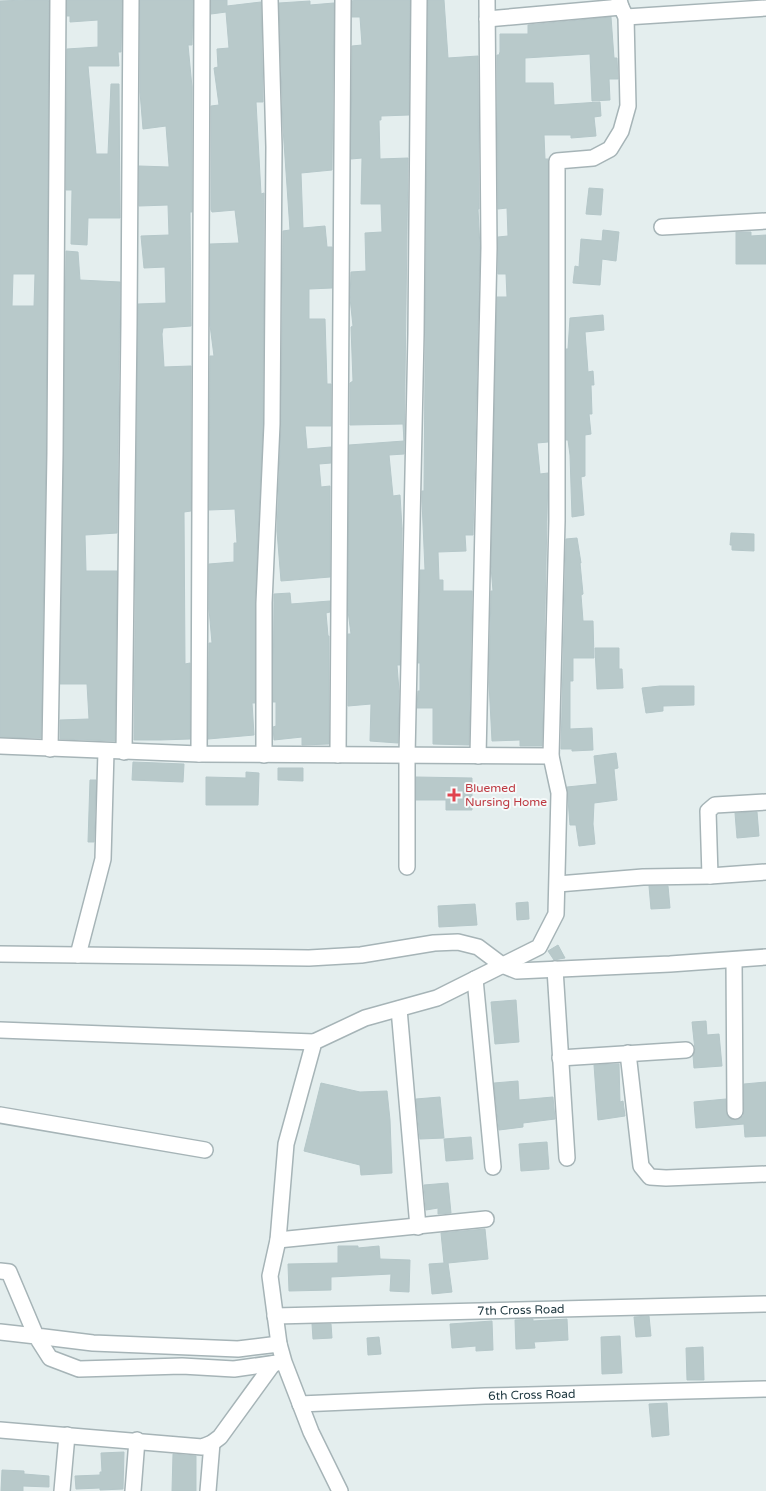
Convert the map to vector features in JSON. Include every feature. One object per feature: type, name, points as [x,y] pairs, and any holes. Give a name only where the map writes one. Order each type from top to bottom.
[{"type":"street","points":[[50,749],[55,443],[58,0]]},
{"type":"street","points":[[124,752],[131,0]]},
{"type":"street","points":[[198,754],[202,0]]},
{"type":"street","points":[[264,755],[264,603],[272,414],[274,147],[270,0]]},
{"type":"street","points":[[338,755],[343,0]]},
{"type":"street","points":[[407,867],[407,756],[416,334],[419,0]]},
{"type":"street","points":[[478,756],[489,248],[487,0]]},
{"type":"street","points":[[487,19],[622,8],[766,8]]},
{"type":"street","points":[[0,1030],[314,1042],[365,1018],[437,998],[539,947],[556,914],[558,884],[559,793],[551,756],[557,521],[557,162],[593,158],[610,149],[620,132],[628,106],[622,8]]},
{"type":"street","points":[[662,227],[766,221]]},
{"type":"street","points":[[0,746],[198,754],[551,756]]},
{"type":"street","points":[[78,955],[103,859],[106,751]]},
{"type":"street","points":[[710,876],[708,811],[715,806],[766,802]]},
{"type":"street","points":[[558,884],[643,877],[710,876],[766,872]]},
{"type":"street","points":[[0,954],[309,958],[361,955],[434,943],[458,942],[478,947],[502,964],[517,971],[766,957]]},
{"type":"street","points":[[734,960],[735,1111]]},
{"type":"street","points":[[555,969],[567,1158]]},
{"type":"street","points":[[475,979],[493,1167]]},
{"type":"street","points":[[399,1009],[418,1227]]},
{"type":"street","points":[[314,1042],[286,1144],[278,1240],[270,1276],[279,1344],[278,1363],[300,1404],[310,1432],[340,1491]]},
{"type":"street","points":[[560,1058],[686,1050]]},
{"type":"street","points":[[628,1053],[641,1166],[650,1177],[766,1174]]},
{"type":"street","points":[[0,1115],[205,1150]]},
{"type":"street","points":[[278,1240],[486,1219]]},
{"type":"street","points":[[0,1271],[9,1272],[36,1336],[50,1358],[79,1369],[182,1366],[234,1369],[278,1363]]},
{"type":"street","name":"7th Cross Road","points":[[275,1316],[766,1304]]},
{"type":"street","points":[[0,1332],[93,1343],[238,1349],[279,1344]]},
{"type":"street","points":[[0,1430],[137,1440],[202,1447],[220,1437],[278,1363]]},
{"type":"street","name":"6th Cross Road","points":[[300,1404],[495,1396],[766,1389]]},
{"type":"street","points":[[62,1491],[67,1435]]},
{"type":"street","points":[[133,1491],[137,1440]]},
{"type":"street","points":[[208,1491],[212,1443]]},
{"type":"building","points":[[49,0],[46,453],[41,738],[0,737],[0,1]],"holes":[[[13,274],[35,274],[34,306],[12,306]]]},
{"type":"building","points":[[67,0],[122,0],[121,52],[118,52],[119,66],[88,66],[96,154],[108,154],[111,84],[119,84],[120,218],[88,218],[87,245],[71,244],[72,190],[66,190],[67,49],[98,47],[98,20],[70,22],[70,16],[67,16]]},
{"type":"building","points":[[140,0],[193,0],[192,45],[188,45],[192,87],[191,326],[163,328],[162,334],[164,367],[191,366],[191,511],[184,512],[185,664],[190,663],[190,739],[134,740],[138,304],[166,303],[165,267],[144,268],[141,236],[169,235],[168,205],[139,206],[139,166],[169,167],[166,126],[143,129],[140,92]]},
{"type":"building","points":[[211,0],[227,0],[227,6],[261,2],[263,102],[256,102],[261,194],[264,193],[263,424],[255,603],[255,703],[252,703],[254,735],[208,739],[209,643],[212,643],[209,609],[209,564],[234,562],[234,543],[237,543],[235,509],[209,510],[210,356],[214,356],[210,325],[210,244],[239,243],[235,210],[212,212],[211,210],[211,106],[219,105],[214,68],[218,67],[217,49],[229,48],[226,12],[211,14]]},
{"type":"building","points":[[410,0],[409,115],[381,116],[381,120],[379,120],[380,159],[408,158],[404,454],[389,455],[393,496],[400,495],[402,528],[400,665],[397,665],[399,691],[398,743],[370,741],[371,704],[348,706],[348,634],[351,634],[348,611],[349,445],[404,441],[403,424],[350,425],[350,383],[353,381],[351,272],[366,271],[365,233],[382,232],[381,204],[361,204],[362,158],[351,159],[352,46],[362,45],[360,17],[352,17],[352,1]]},
{"type":"building","points":[[428,0],[444,0],[448,58],[478,56],[478,209],[480,248],[473,535],[465,535],[466,551],[438,552],[439,580],[443,580],[443,591],[472,591],[469,745],[433,744],[433,708],[417,708],[418,691],[420,691],[420,663],[418,663],[420,570],[425,570],[422,491],[424,491]]},
{"type":"building","points":[[310,1],[310,5],[334,3],[332,170],[301,173],[303,228],[325,226],[327,247],[332,247],[332,288],[309,289],[309,319],[325,319],[327,384],[331,384],[331,426],[305,426],[307,449],[331,447],[331,463],[319,464],[321,487],[330,486],[330,577],[281,581],[277,531],[281,424],[283,231],[290,230],[283,128],[279,3]]},
{"type":"building","points":[[611,17],[614,58],[617,58],[618,79],[609,79],[610,100],[592,101],[590,54],[525,58],[525,83],[553,83],[554,105],[600,102],[601,116],[594,117],[596,136],[571,138],[571,135],[544,135],[545,159],[548,159],[548,442],[537,443],[540,474],[548,473],[542,746],[520,746],[520,740],[492,741],[489,683],[491,591],[493,591],[491,567],[497,297],[507,297],[506,274],[498,274],[498,237],[508,236],[507,208],[498,209],[497,55],[500,52],[500,34],[528,34],[528,25]]},
{"type":"building","points":[[589,188],[603,189],[601,215],[586,214]]},
{"type":"building","points":[[603,230],[619,232],[616,261],[602,259],[600,285],[573,283],[575,266],[579,267],[581,239],[602,241]]},
{"type":"building","points":[[736,232],[751,232],[751,236],[766,235],[766,264],[736,264]]},
{"type":"building","points":[[66,251],[78,252],[80,280],[120,282],[117,533],[85,535],[86,571],[117,571],[115,741],[60,739],[60,720],[89,719],[87,684],[60,684]]},
{"type":"building","points":[[603,315],[604,330],[585,332],[588,372],[593,371],[594,385],[591,385],[592,414],[589,414],[591,434],[585,435],[585,476],[581,477],[584,515],[572,517],[570,455],[568,440],[566,440],[566,349],[568,349],[570,318]]},
{"type":"building","points":[[731,533],[754,534],[754,551],[732,550],[732,545],[730,545]]},
{"type":"building","points":[[577,538],[581,563],[583,621],[593,621],[594,658],[573,658],[573,681],[570,681],[570,729],[592,728],[593,750],[572,751],[572,749],[561,749],[566,539]]},
{"type":"building","points":[[290,593],[291,604],[330,601],[330,612],[326,613],[329,636],[329,744],[302,745],[302,737],[274,740],[273,727],[276,726],[276,702],[273,702],[274,594]]},
{"type":"building","points":[[595,648],[619,648],[619,669],[622,669],[623,688],[597,689]]},
{"type":"building","points":[[694,686],[694,705],[663,706],[663,711],[646,713],[642,688]]},
{"type":"building","points":[[616,753],[618,768],[614,769],[617,800],[594,803],[593,824],[595,844],[579,846],[576,825],[570,825],[567,787],[597,784],[594,756]]},
{"type":"building","points":[[133,762],[184,764],[183,782],[132,780]]},
{"type":"building","points":[[278,768],[303,768],[303,781],[278,780]]},
{"type":"building","points":[[246,772],[259,773],[258,805],[206,805],[206,777],[246,778]]},
{"type":"building","points":[[416,777],[472,778],[472,810],[446,810],[446,800],[416,800]]},
{"type":"building","points":[[90,780],[96,780],[94,842],[88,842]]},
{"type":"building","points":[[757,812],[759,836],[737,838],[735,813]]},
{"type":"building","points":[[649,886],[668,886],[670,908],[651,909]]},
{"type":"building","points":[[528,902],[529,919],[517,920],[516,903]]},
{"type":"building","points":[[475,904],[477,925],[439,927],[438,906]]},
{"type":"building","points":[[558,945],[565,958],[554,960],[548,951]]},
{"type":"building","points":[[516,1000],[519,1042],[495,1044],[491,1002]]},
{"type":"building","points":[[706,1021],[707,1035],[719,1034],[722,1066],[694,1068],[693,1055],[695,1050],[692,1022]]},
{"type":"building","points":[[619,1064],[620,1102],[623,1101],[625,1116],[598,1120],[594,1065]]},
{"type":"building","points":[[518,1081],[519,1100],[553,1097],[555,1119],[523,1123],[523,1127],[499,1130],[494,1083]]},
{"type":"building","points":[[766,1082],[766,1136],[745,1137],[744,1124],[696,1128],[694,1102],[726,1099],[727,1115],[731,1119],[736,1120],[743,1116],[744,1084]]},
{"type":"building","points":[[321,1083],[360,1092],[387,1091],[392,1173],[361,1175],[360,1165],[304,1151]]},
{"type":"building","points":[[440,1097],[444,1138],[420,1139],[416,1099]]},
{"type":"building","points":[[471,1137],[473,1159],[446,1161],[444,1139]]},
{"type":"building","points":[[547,1142],[549,1169],[521,1171],[519,1144]]},
{"type":"building","points":[[448,1183],[451,1213],[438,1214],[438,1208],[426,1210],[424,1185]]},
{"type":"building","points":[[485,1229],[488,1259],[448,1263],[452,1292],[432,1294],[429,1264],[444,1263],[441,1233]]},
{"type":"building","points":[[338,1246],[358,1246],[358,1248],[379,1246],[380,1259],[410,1260],[409,1292],[390,1291],[391,1274],[331,1277],[331,1290],[289,1291],[288,1264],[338,1263]]},
{"type":"building","points":[[649,1316],[651,1336],[636,1337],[634,1317]]},
{"type":"building","points":[[533,1319],[533,1321],[567,1319],[568,1340],[534,1342],[535,1348],[516,1349],[515,1320]]},
{"type":"building","points":[[492,1321],[493,1350],[476,1351],[476,1346],[452,1348],[450,1324]]},
{"type":"building","points":[[312,1324],[331,1324],[332,1338],[313,1339]]},
{"type":"building","points":[[620,1336],[622,1373],[602,1374],[601,1337]]},
{"type":"building","points":[[379,1337],[381,1354],[368,1355],[367,1338]]},
{"type":"building","points":[[703,1347],[704,1380],[687,1380],[686,1348]]},
{"type":"building","points":[[667,1403],[669,1435],[652,1437],[649,1404]]},
{"type":"building","points":[[124,1452],[123,1489],[76,1489],[75,1476],[100,1475],[100,1472],[102,1472],[101,1453]]},
{"type":"building","points":[[173,1454],[196,1456],[196,1491],[172,1491]]},
{"type":"building","points":[[2,1470],[24,1471],[24,1474],[49,1476],[49,1487],[23,1486],[23,1491],[1,1491]]},
{"type":"place","name":"Bluemed Nursing Home","points":[[454,795]]}]
